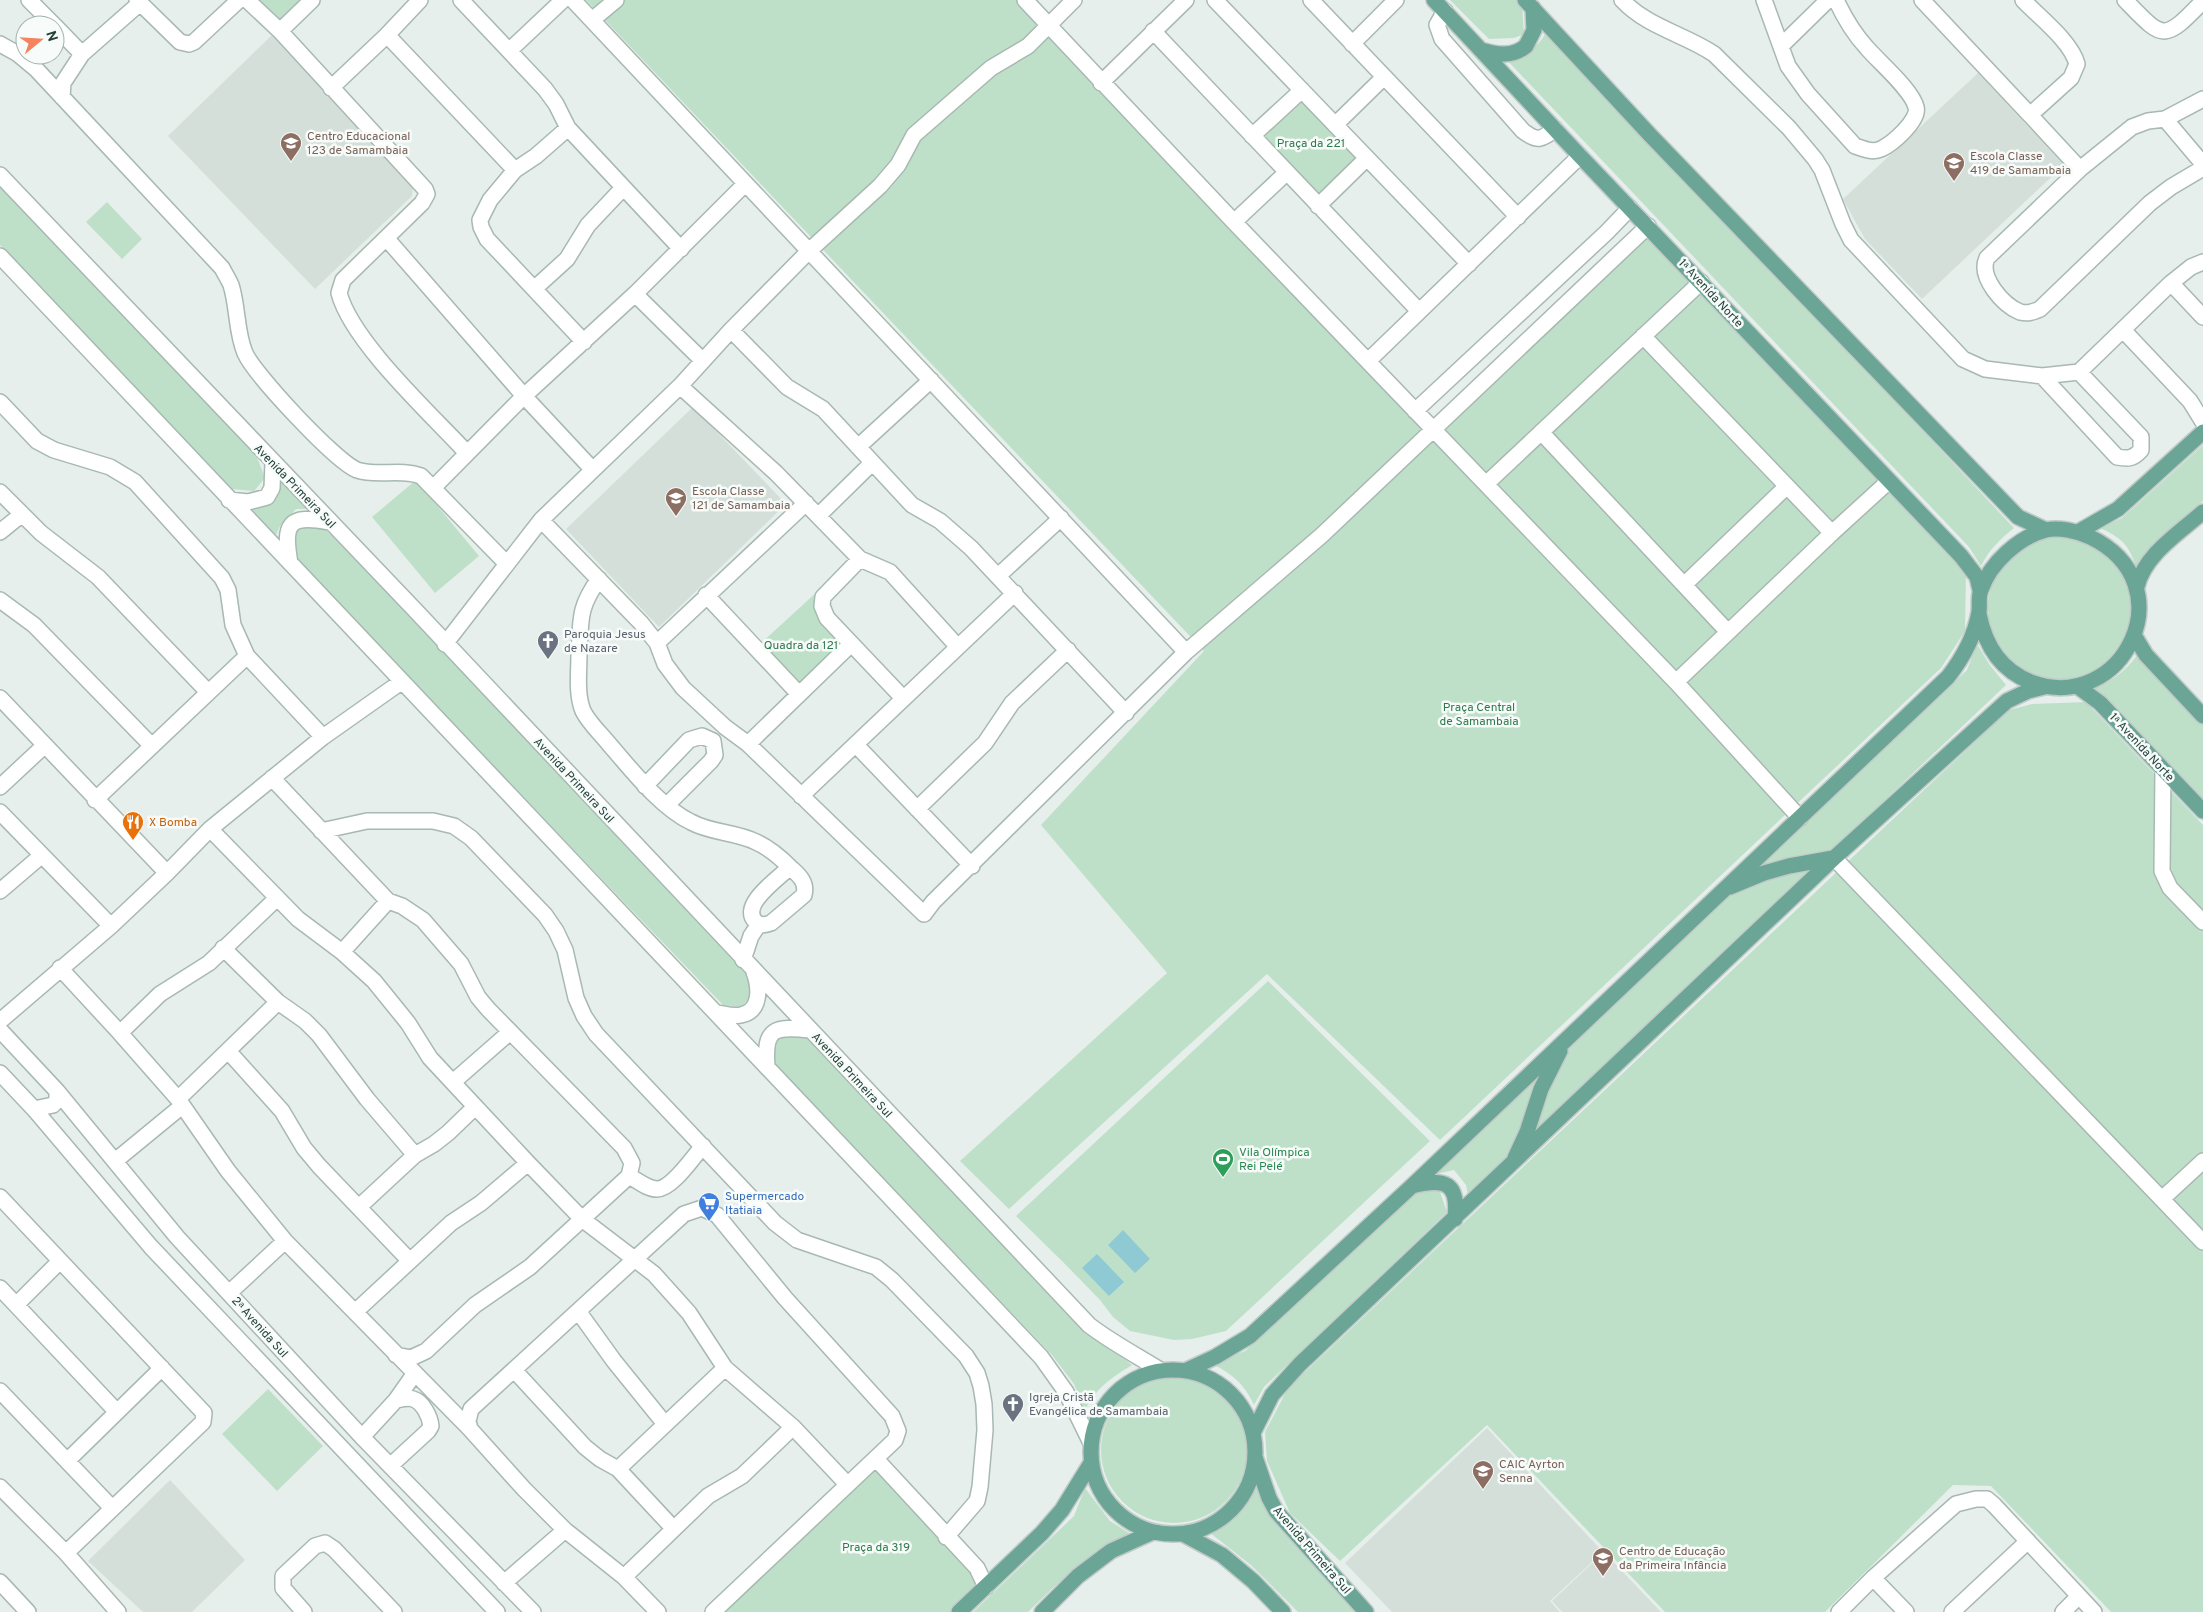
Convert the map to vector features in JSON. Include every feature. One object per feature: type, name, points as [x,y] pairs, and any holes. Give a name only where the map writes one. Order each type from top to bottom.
[{"type":"main road","name":"1ᵃ Avenida Norte","points":[[1434,0],[1969,565],[1977,577],[1980,590]]},
{"type":"main road","points":[[1481,50],[1500,55],[1518,51],[1526,46],[1533,36],[1535,23],[1529,4]]},
{"type":"main road","points":[[1529,4],[1644,128],[2018,517],[2046,530],[2078,532],[2098,541],[2129,568],[2137,587]]},
{"type":"main road","points":[[2078,532],[2118,509],[2203,432]]},
{"type":"main road","points":[[2046,530],[2025,539],[2004,554],[1980,590],[1979,614],[1983,632],[1990,649],[2002,664],[2020,678],[2044,687],[2059,688],[2077,686],[2102,676],[2122,658],[2134,635],[2139,611],[2137,587],[2139,575],[2146,563],[2203,512]]},
{"type":"main road","points":[[1187,1370],[1215,1357],[1250,1336],[1412,1186],[1948,677],[1960,662],[1979,614]]},
{"type":"main road","points":[[2134,635],[2146,655],[2203,716]]},
{"type":"main road","name":"1ᵃ Avenida Norte","points":[[2077,686],[2100,703],[2203,811]]},
{"type":"main road","points":[[1253,1433],[1272,1395],[1300,1364],[1834,858],[2007,701],[2028,691],[2044,687]]},
{"type":"main road","points":[[1726,888],[1789,866],[1834,858]]},
{"type":"main road","points":[[1511,1166],[1527,1132],[1541,1088],[1565,1041]]},
{"type":"main road","points":[[1412,1186],[1442,1182],[1450,1187],[1457,1202],[1455,1219]]},
{"type":"main road","points":[[1160,1370],[1187,1370],[1208,1377],[1227,1389],[1244,1409],[1253,1433],[1255,1456],[1252,1477],[1243,1496],[1227,1514],[1207,1527],[1183,1534],[1153,1532],[1130,1522],[1111,1506],[1098,1486],[1091,1463],[1091,1443],[1100,1412],[1120,1388],[1139,1376],[1160,1370]]},
{"type":"main road","name":"Avenida Primeira Sul","points":[[1255,1456],[1269,1498],[1276,1511],[1366,1612]]},
{"type":"main road","points":[[959,1612],[1018,1559],[1062,1510],[1091,1463]]},
{"type":"main road","points":[[1042,1612],[1078,1576],[1111,1551],[1153,1532]]},
{"type":"main road","points":[[1183,1534],[1222,1555],[1253,1581],[1283,1612]]},
{"type":"street","points":[[30,0],[45,15]]},
{"type":"street","points":[[62,97],[63,83],[82,54],[138,2],[180,42],[189,44],[247,0],[280,31],[425,189],[426,198],[387,239],[343,280],[339,293],[341,300],[372,350],[467,453]]},
{"type":"street","points":[[280,31],[312,0]]},
{"type":"street","points":[[331,88],[387,35],[420,0]]},
{"type":"street","points":[[461,0],[510,50],[556,104],[568,128],[681,250]]},
{"type":"street","points":[[510,50],[563,0]]},
{"type":"street","points":[[572,0],[745,184],[810,250],[1186,652]]},
{"type":"street","points":[[592,20],[616,0]]},
{"type":"street","points":[[1025,0],[1101,83],[1676,682],[1800,818]]},
{"type":"street","points":[[445,644],[506,563],[542,520],[680,386],[731,330],[810,250],[880,186],[898,165],[914,135],[980,76],[1000,61],[1028,46],[1074,0]]},
{"type":"street","points":[[1101,83],[1186,0]]},
{"type":"street","points":[[1215,0],[1469,264]]},
{"type":"street","points":[[1311,0],[1518,217]]},
{"type":"street","points":[[1352,44],[1396,0]]},
{"type":"street","points":[[1622,0],[1645,20],[1701,45],[1714,54],[1788,128],[1808,150],[1822,170],[1851,240],[1963,359],[1985,370],[2042,376],[2079,372],[2171,283],[2191,267],[2201,266]]},
{"type":"street","points":[[1764,0],[1788,66],[1794,75],[1855,146],[1866,150],[1881,149],[1910,124],[1916,112],[1916,107],[1903,87],[1865,47],[1845,19],[1836,0]]},
{"type":"street","points":[[1781,46],[1828,0]]},
{"type":"street","points":[[1922,0],[2080,169]]},
{"type":"street","points":[[2023,0],[2066,44],[2072,52],[2076,64],[2071,78],[2030,114]]},
{"type":"street","points":[[2124,0],[2154,30],[2163,31],[2176,27],[2203,1]]},
{"type":"street","points":[[1445,12],[1436,25],[1442,39],[1523,131],[1532,138],[1538,139],[1544,138],[1555,129]]},
{"type":"street","points":[[1153,31],[1419,311]]},
{"type":"street","points":[[387,35],[515,170]]},
{"type":"street","points":[[65,36],[82,54]]},
{"type":"street","points":[[0,44],[24,59],[62,97],[222,268],[230,286],[244,350],[249,362],[293,412],[348,466],[372,473],[412,473],[421,476],[434,487],[506,563]]},
{"type":"street","points":[[1335,125],[1384,77]]},
{"type":"street","points":[[1252,136],[1302,90]]},
{"type":"street","points":[[2165,119],[2203,166],[2150,203],[2040,309],[2030,313],[2019,311],[1990,285],[1985,274],[1984,264],[1993,252],[2080,169],[2132,127],[2165,119],[2203,99]]},
{"type":"street","points":[[568,128],[536,156],[515,170],[490,200],[481,215],[480,224],[487,239],[584,342]]},
{"type":"street","points":[[1368,360],[1580,156]]},
{"type":"street","points":[[1318,206],[1367,158]]},
{"type":"street","points":[[1234,222],[1286,173]]},
{"type":"street","name":"Avenida Primeira Sul","points":[[0,175],[1089,1325],[1112,1343],[1133,1352],[1160,1370]]},
{"type":"street","points":[[434,487],[524,396],[681,250],[745,184]]},
{"type":"street","points":[[534,289],[567,259],[588,225],[623,188]]},
{"type":"street","points":[[1415,411],[1607,232],[1630,208]]},
{"type":"street","points":[[542,520],[657,643],[665,664],[683,688],[725,727],[748,744],[924,914],[1186,652],[1322,535],[1458,404],[1648,226]]},
{"type":"street","points":[[1607,232],[1614,234],[1623,248]]},
{"type":"street","points":[[387,239],[524,396],[593,470]]},
{"type":"street","points":[[0,256],[1041,1357],[1066,1392],[1091,1443]]},
{"type":"street","points":[[1486,484],[1701,282]]},
{"type":"street","points":[[2171,283],[2203,317]]},
{"type":"street","points":[[635,294],[703,361]]},
{"type":"street","points":[[731,330],[788,387],[823,408],[912,504],[953,531],[1015,593],[1126,713]]},
{"type":"street","points":[[2124,330],[2196,404],[2203,422]]},
{"type":"street","points":[[1642,336],[1832,533]]},
{"type":"street","points":[[2042,376],[2117,457],[2128,459],[2136,456],[2141,450],[2141,437],[2079,372]]},
{"type":"street","points":[[858,447],[932,380]]},
{"type":"street","points":[[1442,385],[1446,398],[1458,404]]},
{"type":"street","points":[[680,386],[776,473],[860,559],[890,572],[958,647]]},
{"type":"street","points":[[0,402],[37,441],[54,450],[110,467],[136,482],[222,578],[228,590],[233,625],[247,656],[323,737]]},
{"type":"street","points":[[1541,432],[1728,632]]},
{"type":"street","points":[[818,516],[872,463]]},
{"type":"street","points":[[229,500],[248,502],[267,497],[272,488],[273,464]]},
{"type":"street","points":[[1676,682],[1832,533],[1890,481]]},
{"type":"street","points":[[1684,584],[1786,487]]},
{"type":"street","points":[[0,492],[21,515],[98,577],[208,692]]},
{"type":"street","points":[[657,643],[806,503]]},
{"type":"street","points":[[0,532],[21,515]]},
{"type":"street","points":[[998,576],[1061,518]]},
{"type":"street","points":[[290,563],[286,540],[288,530],[292,524],[312,519],[329,522]]},
{"type":"street","points":[[860,559],[828,590],[822,602],[823,611],[850,645],[904,698]]},
{"type":"street","points":[[599,579],[584,603],[581,617],[578,681],[583,710],[591,723],[645,786],[690,822],[755,841],[774,852],[790,867],[801,878],[804,884],[804,895],[771,923],[764,926],[759,924],[754,919],[752,913],[754,901],[790,867]]},
{"type":"street","points":[[801,796],[857,746],[904,698],[1015,593]]},
{"type":"street","points":[[706,595],[798,693]]},
{"type":"street","points":[[0,600],[34,625],[152,746]]},
{"type":"street","points":[[748,744],[798,693],[850,645]]},
{"type":"street","points":[[917,808],[985,743],[1012,703],[1068,650]]},
{"type":"street","points":[[95,800],[247,656]]},
{"type":"street","points":[[0,1020],[110,926],[167,874],[210,829],[323,737],[402,682]]},
{"type":"street","points":[[0,698],[167,874]]},
{"type":"street","points":[[645,786],[689,740],[702,736],[713,741],[715,755],[711,761],[667,805]]},
{"type":"street","points":[[0,787],[45,745]]},
{"type":"street","points":[[857,746],[972,866]]},
{"type":"street","points":[[2163,768],[2162,862],[2164,878],[2170,888],[2203,922]]},
{"type":"street","points":[[272,778],[388,901],[402,906],[423,920],[460,964],[478,997],[509,1033],[624,1148],[632,1163],[629,1176],[530,1268],[475,1305],[426,1351],[411,1358],[396,1355]]},
{"type":"street","points":[[0,812],[110,926]]},
{"type":"street","points":[[321,831],[367,821],[433,821],[454,826],[471,838],[545,915],[556,930],[565,950],[576,998],[584,1016],[596,1034],[775,1223],[797,1240],[876,1267],[892,1280],[966,1356],[981,1386],[984,1404],[985,1430],[980,1487],[977,1501],[966,1517],[946,1536]]},
{"type":"street","points":[[210,829],[276,899],[311,930],[342,952],[374,981],[408,1023],[430,1058],[475,1107],[582,1219],[654,1274],[689,1313],[725,1368],[793,1427],[847,1484]]},
{"type":"street","points":[[0,891],[41,856]]},
{"type":"street","points":[[1834,858],[2163,1198],[2203,1242]]},
{"type":"street","points":[[120,1033],[160,994],[209,964],[223,948],[276,899]]},
{"type":"street","points":[[342,952],[388,901]]},
{"type":"street","points":[[717,1013],[740,1016],[752,1009],[755,1004],[759,987],[748,965],[752,936],[759,924]]},
{"type":"street","points":[[223,948],[278,1002],[304,1021],[319,1035],[367,1099],[414,1155]]},
{"type":"street","points":[[60,968],[180,1102],[228,1171],[285,1241],[470,1429],[565,1530],[624,1577],[658,1612]]},
{"type":"street","points":[[115,1161],[180,1102],[278,1002]]},
{"type":"street","points":[[767,1066],[765,1045],[772,1034],[787,1028],[810,1030]]},
{"type":"street","name":"2ᵃ Avenida Sul","points":[[0,1030],[57,1091],[177,1237],[362,1437],[533,1612]]},
{"type":"street","points":[[453,1082],[509,1033]]},
{"type":"street","points":[[228,1052],[282,1111],[304,1148],[319,1166],[360,1206],[410,1260]]},
{"type":"street","name":"2ᵃ Avenida Sul","points":[[0,1073],[34,1109],[151,1247],[496,1612]]},
{"type":"street","points":[[34,1109],[53,1105],[57,1100],[57,1091]]},
{"type":"street","points":[[360,1206],[414,1155],[441,1138],[475,1107]]},
{"type":"street","points":[[629,1176],[647,1186],[658,1189],[671,1183],[702,1146]]},
{"type":"street","points":[[2163,1198],[2203,1161]]},
{"type":"street","points":[[355,1312],[451,1223],[481,1203],[528,1163]]},
{"type":"street","points":[[0,1197],[204,1413],[203,1422],[66,1553]]},
{"type":"street","points":[[470,1429],[468,1421],[471,1409],[684,1214],[702,1208],[717,1215],[785,1298],[896,1422],[898,1431],[895,1440],[876,1460],[847,1484],[714,1612]]},
{"type":"street","points":[[229,1293],[285,1241]]},
{"type":"street","points":[[16,1304],[60,1261]]},
{"type":"street","points":[[0,1288],[116,1412]]},
{"type":"street","points":[[578,1311],[614,1362],[665,1424]]},
{"type":"street","points":[[67,1460],[162,1368]]},
{"type":"street","points":[[618,1470],[725,1368]]},
{"type":"street","points":[[514,1370],[585,1447],[618,1470],[673,1528]]},
{"type":"street","points":[[362,1437],[396,1400],[415,1373]]},
{"type":"street","points":[[289,1394],[291,1379],[298,1377],[308,1379]]},
{"type":"street","points":[[0,1391],[112,1508]]},
{"type":"street","points":[[390,1466],[431,1426],[428,1414],[418,1402],[413,1399],[396,1400]]},
{"type":"street","points":[[624,1577],[708,1496],[742,1476],[793,1427]]},
{"type":"street","points":[[876,1460],[991,1582]]},
{"type":"street","points":[[0,1487],[66,1553],[118,1612]]},
{"type":"street","points":[[1839,1612],[1873,1578],[1956,1504],[1968,1499],[1988,1499],[2094,1612]]},
{"type":"street","points":[[426,1537],[439,1536],[445,1528],[444,1520]]},
{"type":"street","points":[[504,1583],[565,1530]]},
{"type":"street","points":[[1952,1612],[2028,1541]]},
{"type":"street","points":[[297,1610],[283,1588],[283,1576],[315,1546],[325,1543],[334,1549],[394,1612]]},
{"type":"street","points":[[1873,1578],[1906,1612]]},
{"type":"street","points":[[0,1582],[28,1612]]},
{"type":"street","points":[[2063,1612],[2079,1596]]},
{"type":"shaded area","name":"Centro Educacional 123 de Samambaia","points":[[272,35],[413,187],[412,196],[315,289],[168,136]]},
{"type":"shaded area","name":"Escola Classe 419 de Samambaia","points":[[1978,73],[2064,165],[1922,299],[1865,239],[1843,199]]},
{"type":"shaded area","name":"Escola Classe 121 de Samambaia","points":[[693,407],[786,504],[659,627],[566,529]]},
{"type":"shaded area","name":"CAIC Ayrton Senna","points":[[1487,1428],[1603,1552],[1550,1601],[1560,1612],[1392,1612],[1345,1563]]},
{"type":"shaded area","points":[[170,1480],[245,1560],[192,1612],[143,1612],[88,1561]]},
{"type":"shaded area","name":"Centro de Educação da Primeira Infância","points":[[1604,1552],[1661,1612],[1562,1612],[1552,1601]]},
{"type":"green space","points":[[251,0],[308,0],[280,27]]},
{"type":"green space","name":"Praça Central de Samambaia","points":[[586,0],[1017,0],[1434,435],[1649,235],[1966,572],[1965,631],[1941,668],[1440,1140],[1267,974],[1009,1209],[960,1161],[1167,973],[1041,825],[1204,651]]},
{"type":"green space","points":[[1450,0],[1518,0],[1522,4],[1524,34],[1514,38],[1489,39]]},
{"type":"green space","points":[[1547,30],[2014,528],[1995,545],[1981,566],[1969,547],[1505,58],[1530,50],[1540,42]]},
{"type":"green space","name":"Praça da 221","points":[[1303,87],[1365,154],[1318,198],[1256,131]]},
{"type":"green space","points":[[0,180],[255,452],[265,478],[254,491],[232,489],[0,245]]},
{"type":"green space","points":[[107,202],[142,239],[122,259],[86,222]]},
{"type":"green space","points":[[2203,445],[2203,501],[2136,567],[2130,552],[2123,542],[2100,528],[2122,518]]},
{"type":"green space","points":[[284,479],[310,509],[296,509],[280,526],[276,535],[245,507],[262,506],[279,488]]},
{"type":"green space","points":[[416,480],[479,556],[435,593],[372,517]]},
{"type":"green space","points":[[303,524],[318,524],[346,547],[749,971],[752,995],[741,1007],[723,1005],[296,561],[291,536]]},
{"type":"green space","points":[[2060,536],[2088,541],[2111,557],[2127,580],[2132,608],[2127,636],[2111,659],[2088,675],[2060,680],[2032,675],[2009,659],[1993,636],[1988,608],[1993,580],[2009,557],[2032,541]]},
{"type":"green space","name":"Quadra da 121","points":[[819,590],[824,611],[850,640],[799,686],[760,644]]},
{"type":"green space","points":[[1977,644],[1989,664],[2006,685],[1468,1195],[1466,1185],[1454,1170],[1436,1174],[1967,670]]},
{"type":"green space","points":[[2138,654],[2203,723],[2203,803],[2093,689],[2118,675],[2129,666]]},
{"type":"green space","points":[[2086,702],[2203,825],[2203,1612],[2111,1612],[1991,1486],[1953,1485],[1825,1612],[1665,1612],[1487,1425],[1340,1561],[1290,1513],[1267,1461],[1265,1432],[1288,1388],[2009,710],[2032,704]]},
{"type":"green space","name":"Vila Olímpica Rei Pelé","points":[[1268,981],[1430,1141],[1226,1331],[1192,1339],[1174,1340],[1130,1331],[1113,1317],[1100,1300],[1016,1216]]},
{"type":"green space","points":[[786,1027],[802,1032],[1089,1330],[1132,1365],[1105,1384],[1089,1402],[1085,1410],[1074,1384],[1052,1355],[774,1063],[773,1040]]},
{"type":"green space","points":[[1439,1189],[1447,1212],[1264,1387],[1254,1405],[1246,1390],[1237,1380],[1211,1363],[1245,1351],[1416,1192]]},
{"type":"green space","points":[[1174,1377],[1202,1383],[1214,1389],[1225,1399],[1235,1410],[1241,1422],[1247,1450],[1241,1478],[1235,1490],[1225,1501],[1214,1511],[1202,1517],[1174,1523],[1146,1517],[1134,1511],[1123,1501],[1113,1490],[1107,1478],[1101,1450],[1107,1422],[1113,1410],[1123,1399],[1134,1389],[1146,1383]]},
{"type":"green space","points":[[268,1389],[323,1446],[277,1491],[222,1434]]},
{"type":"green space","name":"Praça da 319","points":[[879,1456],[990,1576],[952,1612],[724,1612],[719,1606]]},
{"type":"green space","points":[[1256,1483],[1277,1525],[1361,1612],[1298,1612],[1252,1566],[1209,1532],[1240,1511]]},
{"type":"green space","points":[[1085,1488],[1110,1521],[1129,1533],[1087,1559],[1063,1578],[1028,1612],[973,1612],[1074,1516]]},
{"type":"water","points":[[1123,1230],[1150,1259],[1135,1273],[1108,1245]]},
{"type":"water","points":[[1097,1254],[1124,1282],[1109,1296],[1082,1268]]},
{"type":"place","name":"Centro Educacional 123 de Samambaia","points":[[291,162]]},
{"type":"place","name":"Escola Classe 419 de Samambaia","points":[[1954,182]]},
{"type":"place","name":"Escola Classe 121 de Samambaia","points":[[676,517]]},
{"type":"place","name":"Paroquia Jesus de Nazare","points":[[548,660]]},
{"type":"place","name":"X Bomba","points":[[133,841]]},
{"type":"place","name":"Vila Olímpica Rei Pelé","points":[[1223,1178]]},
{"type":"place","name":"Supermercado Itatiaia","points":[[709,1222]]},
{"type":"place","name":"Igreja Cristã Evangélica de Samambaia","points":[[1013,1423]]},
{"type":"place","name":"CAIC Ayrton Senna","points":[[1483,1490]]},
{"type":"place","name":"Centro de Educação da Primeira Infância","points":[[1603,1577]]}]
